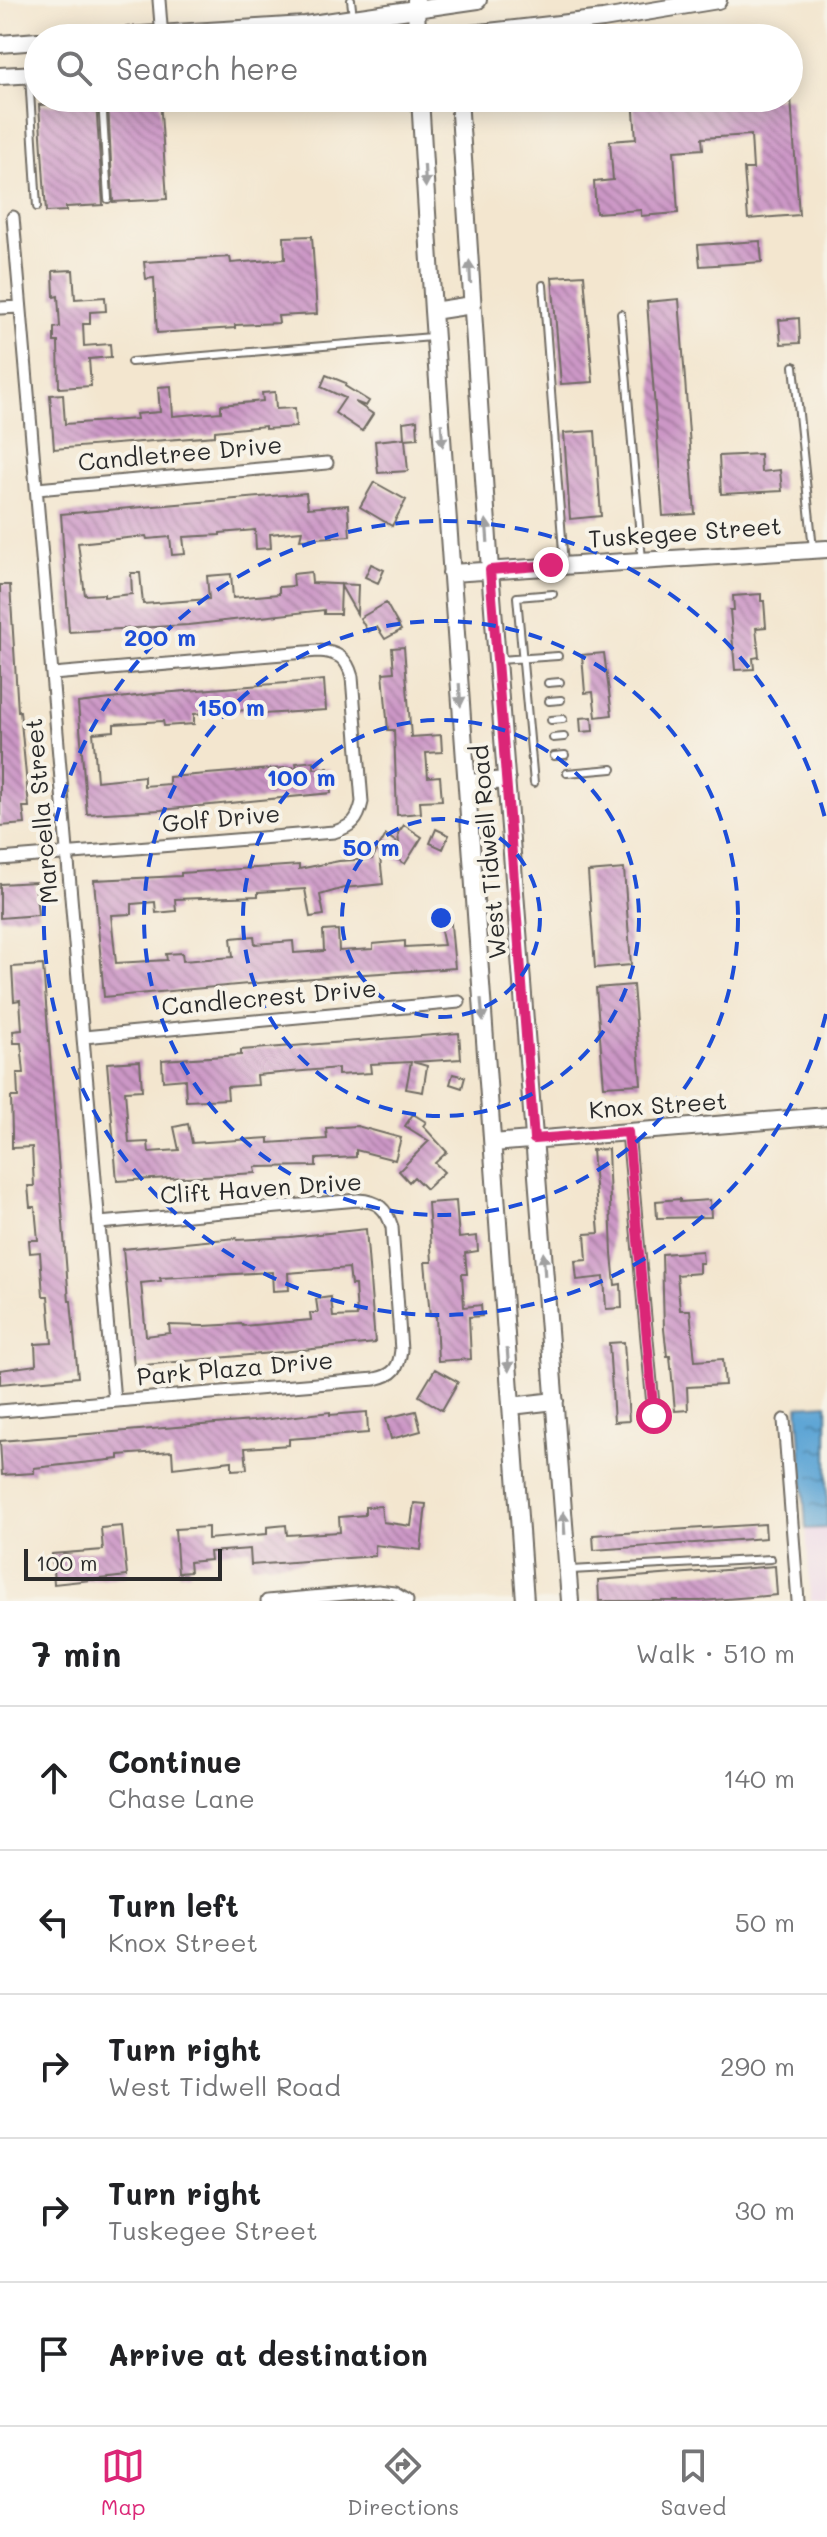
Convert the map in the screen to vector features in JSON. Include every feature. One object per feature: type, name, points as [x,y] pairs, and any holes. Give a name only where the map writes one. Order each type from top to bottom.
[{"type":"main road","points":[[308,24],[352,8],[478,0]]},
{"type":"main road","points":[[561,24],[717,0]]},
{"type":"main road","points":[[449,2],[451,24]]},
{"type":"main road","points":[[416,3],[417,24]]},
{"type":"main road","points":[[0,44],[24,42]]},
{"type":"main road","points":[[0,76],[24,75]]},
{"type":"main road","name":"West Tidwell Road","points":[[421,112],[525,1601]]},
{"type":"main road","name":"West Tidwell Road","points":[[460,112],[490,570],[570,1601]]},
{"type":"main road","points":[[433,311],[472,305]]},
{"type":"main road","name":"Tuskegee Street","points":[[451,573],[820,549]]},
{"type":"main road","points":[[467,783],[507,780]]},
{"type":"main road","name":"Knox Street","points":[[493,1143],[827,1116]]},
{"type":"main road","points":[[511,1406],[555,1401]]},
{"type":"street","points":[[159,0],[161,24]]},
{"type":"street","name":"Marcella Street","points":[[13,217],[114,1401]]},
{"type":"street","points":[[0,308],[20,307]]},
{"type":"street","name":"Candletree Drive","points":[[37,489],[327,463]]},
{"type":"street","name":"Golf Drive","points":[[0,859],[334,832],[350,827],[359,817],[362,802],[349,664],[341,656],[331,652],[53,674]]},
{"type":"street","name":"Candlecrest Drive","points":[[84,1037],[459,1002]]},
{"type":"street","points":[[628,1132],[654,1416]]},
{"type":"street","name":"Clift Haven Drive","points":[[99,1223],[369,1201],[379,1204],[388,1213],[392,1227],[397,1295]]},
{"type":"street","name":"Park Plaza Drive","points":[[0,1411],[386,1377],[400,1364],[397,1295]]},
{"type":"street","points":[[784,1420],[798,1601]]},
{"type":"street","points":[[267,1601],[378,1591],[394,1593],[407,1601]]},
{"type":"lane","points":[[35,112],[37,207]]},
{"type":"lane","points":[[103,112],[108,199]]},
{"type":"lane","points":[[543,285],[564,565]]},
{"type":"lane","points":[[621,314],[642,560]]},
{"type":"lane","points":[[131,362],[436,337]]},
{"type":"lane","points":[[794,366],[820,549]]},
{"type":"lane","points":[[534,783],[531,684],[521,659],[517,597],[553,594]]},
{"type":"lane","points":[[497,660],[558,656]]},
{"type":"lane","points":[[548,683],[560,682]]},
{"type":"lane","points":[[549,701],[561,700]]},
{"type":"lane","points":[[551,720],[563,719]]},
{"type":"lane","points":[[553,738],[564,737]]},
{"type":"lane","points":[[554,756],[565,755]]},
{"type":"lane","points":[[532,758],[541,757]]},
{"type":"lane","points":[[567,773],[612,769]]},
{"type":"lane","points":[[568,1570],[771,1559]]},
{"type":"shaded area","points":[[827,1528],[827,1601],[811,1601],[806,1529]]},
{"type":"water","points":[[827,1404],[827,1528],[806,1529],[798,1406]]},
{"type":"building","points":[[39,112],[97,112],[103,205],[66,207],[66,211],[46,212]]},
{"type":"building","points":[[108,112],[161,112],[167,199],[113,202]]},
{"type":"building","points":[[634,112],[792,112],[799,215],[748,219],[744,169],[753,169],[751,135],[702,138],[703,149],[674,151],[678,213],[641,216],[641,210],[596,213],[594,182],[613,180],[610,141],[636,139]]},
{"type":"building","points":[[312,236],[317,314],[278,316],[279,323],[157,333],[154,278],[146,279],[144,262],[230,257],[231,263],[285,259],[284,237]]},
{"type":"building","points":[[760,241],[762,262],[700,266],[698,245]]},
{"type":"building","points":[[73,270],[75,299],[105,297],[106,311],[90,312],[90,324],[83,324],[84,346],[110,344],[111,357],[89,359],[91,386],[59,388],[58,342],[54,342],[54,328],[60,327],[53,271]]},
{"type":"building","points":[[584,275],[593,382],[561,384],[552,277]]},
{"type":"building","points":[[679,299],[695,514],[663,516],[647,302]]},
{"type":"building","points":[[799,318],[800,343],[781,344],[779,320]]},
{"type":"building","points":[[326,375],[346,383],[345,386],[369,401],[366,406],[355,402],[373,414],[362,431],[335,413],[345,398],[321,387]]},
{"type":"building","points":[[171,386],[173,416],[221,412],[221,405],[263,401],[262,393],[275,392],[276,409],[295,408],[296,427],[265,429],[265,426],[215,431],[215,436],[54,449],[50,395],[63,394],[65,424],[137,419],[136,414],[160,412],[158,387]]},
{"type":"building","points":[[417,420],[418,438],[405,439],[408,471],[378,473],[375,441],[404,438],[403,422]]},
{"type":"building","points":[[595,431],[601,516],[570,519],[564,433]]},
{"type":"building","points":[[760,454],[761,472],[780,470],[782,491],[721,494],[719,456]]},
{"type":"building","points":[[374,482],[406,500],[392,526],[360,507]]},
{"type":"building","points":[[306,493],[308,508],[348,505],[350,536],[300,539],[302,531],[270,534],[271,548],[256,549],[255,530],[220,533],[183,537],[185,554],[172,555],[170,537],[147,539],[146,536],[78,543],[85,595],[104,594],[104,597],[132,594],[131,573],[140,573],[143,604],[209,599],[207,576],[231,574],[233,598],[279,594],[279,587],[294,586],[293,574],[311,572],[312,583],[358,585],[357,614],[341,586],[340,614],[324,614],[324,610],[188,625],[69,632],[61,514]]},
{"type":"building","points":[[371,564],[384,570],[378,583],[365,577]]},
{"type":"building","points":[[0,585],[10,585],[18,711],[29,807],[23,807],[25,824],[0,826]]},
{"type":"building","points":[[761,594],[766,627],[756,628],[759,657],[753,658],[754,669],[735,670],[730,610],[734,610],[733,596]]},
{"type":"building","points":[[386,603],[401,630],[385,639],[377,627],[368,632],[360,618]]},
{"type":"building","points":[[404,647],[411,737],[441,735],[442,752],[426,753],[428,777],[440,776],[442,800],[420,801],[421,813],[397,815],[394,730],[388,730],[383,673],[394,672],[392,648]]},
{"type":"building","points":[[604,653],[612,715],[596,717],[593,692],[585,693],[582,655]]},
{"type":"building","points":[[324,680],[326,710],[247,715],[247,710],[194,714],[194,724],[164,726],[163,721],[114,724],[114,731],[93,733],[97,781],[144,776],[144,786],[169,784],[169,777],[297,767],[296,763],[314,761],[314,769],[328,768],[331,793],[87,814],[78,703]]},
{"type":"building","points":[[592,717],[593,731],[581,732],[580,718]]},
{"type":"building","points":[[404,825],[422,837],[405,864],[379,848],[383,884],[344,888],[320,895],[324,915],[310,917],[305,889],[258,892],[258,896],[175,899],[176,911],[156,913],[155,902],[132,904],[132,914],[111,915],[116,963],[167,960],[166,954],[182,953],[183,961],[233,957],[231,938],[254,936],[255,944],[293,941],[294,953],[324,951],[323,931],[338,930],[339,951],[373,949],[373,944],[405,941],[405,947],[444,945],[438,917],[450,914],[455,968],[104,997],[94,880],[299,865],[299,869],[339,861],[372,859],[386,835],[399,844],[398,833]]},
{"type":"building","points":[[436,829],[449,835],[443,849],[430,843]]},
{"type":"building","points":[[624,869],[631,965],[595,968],[588,872]]},
{"type":"building","points":[[35,882],[38,915],[0,918],[0,884]]},
{"type":"building","points":[[43,965],[69,1301],[78,1377],[0,1384],[0,1370],[36,1365],[35,1344],[52,1343],[48,1296],[43,1296],[40,1252],[30,1253],[29,1240],[38,1240],[35,1207],[30,1207],[28,1186],[34,1186],[32,1147],[12,1148],[11,1097],[18,1097],[17,1073],[24,1073],[21,1043],[14,1043],[13,1031],[22,1030],[20,1000],[14,1001],[12,967]]},
{"type":"building","points":[[633,985],[641,1084],[604,1086],[596,988]]},
{"type":"building","points":[[459,1033],[461,1059],[413,1062],[427,1066],[423,1092],[406,1089],[411,1062],[370,1064],[371,1073],[338,1075],[338,1068],[257,1075],[258,1085],[227,1087],[228,1099],[186,1101],[185,1079],[163,1081],[162,1060],[241,1055],[241,1050]]},
{"type":"building","points":[[140,1061],[142,1090],[125,1091],[129,1143],[148,1142],[149,1152],[179,1150],[174,1127],[188,1124],[192,1143],[269,1138],[269,1143],[327,1139],[326,1128],[357,1126],[401,1138],[395,1160],[356,1150],[356,1157],[316,1159],[316,1166],[255,1167],[256,1173],[117,1181],[107,1063]]},
{"type":"building","points":[[453,1074],[465,1077],[462,1088],[450,1084]]},
{"type":"building","points":[[413,1114],[426,1122],[423,1126],[447,1152],[435,1163],[444,1172],[426,1189],[414,1177],[409,1182],[399,1171],[429,1141],[405,1126]]},
{"type":"building","points":[[608,1149],[612,1254],[615,1285],[621,1284],[622,1308],[606,1309],[604,1277],[577,1280],[575,1261],[587,1260],[585,1234],[599,1233],[592,1150]]},
{"type":"building","points":[[680,1199],[680,1202],[710,1200],[711,1217],[657,1218],[656,1201]]},
{"type":"building","points":[[456,1201],[459,1238],[477,1236],[478,1251],[465,1253],[467,1274],[462,1274],[464,1307],[481,1305],[482,1316],[469,1317],[471,1359],[438,1361],[436,1316],[430,1316],[425,1262],[432,1262],[428,1203]]},
{"type":"building","points":[[366,1229],[375,1343],[134,1366],[123,1249],[236,1238],[290,1237]],"holes":[[[349,1268],[351,1285],[355,1285],[357,1316],[333,1317],[331,1297],[316,1299],[318,1313],[310,1313],[311,1320],[243,1326],[169,1325],[170,1333],[146,1336],[141,1283],[161,1281],[160,1278],[272,1272],[273,1291],[289,1290],[288,1273]]]},
{"type":"building","points":[[702,1251],[703,1263],[699,1263],[699,1273],[677,1275],[680,1310],[690,1310],[695,1361],[723,1359],[725,1385],[687,1387],[688,1410],[675,1411],[664,1329],[662,1254]]},
{"type":"building","points":[[624,1342],[629,1421],[614,1422],[609,1343]]},
{"type":"building","points":[[435,1369],[458,1382],[442,1410],[419,1396]]},
{"type":"building","points":[[416,1411],[421,1431],[391,1439],[386,1418]]},
{"type":"building","points":[[330,1412],[330,1415],[367,1412],[368,1433],[289,1439],[289,1445],[245,1448],[247,1469],[232,1470],[232,1461],[173,1468],[172,1451],[119,1455],[119,1459],[34,1468],[34,1473],[2,1475],[0,1441]]},
{"type":"building","points":[[414,1503],[426,1504],[421,1550],[375,1545],[375,1556],[251,1565],[250,1549],[209,1552],[210,1560],[189,1562],[190,1572],[178,1573],[175,1529],[208,1527],[208,1539],[267,1534],[267,1527],[286,1525],[287,1535],[340,1532],[339,1517],[365,1515],[365,1507],[381,1506],[383,1522],[411,1526]]},
{"type":"building","points":[[765,1524],[766,1538],[594,1550],[593,1535]]},
{"type":"building","points":[[122,1526],[127,1576],[54,1584],[52,1554],[103,1550],[101,1528]]},
{"type":"building","points":[[775,1566],[777,1595],[701,1601],[599,1601],[598,1580]]},
{"type":"route","points":[[551,565],[490,570],[534,1139],[628,1132],[654,1416]]}]
